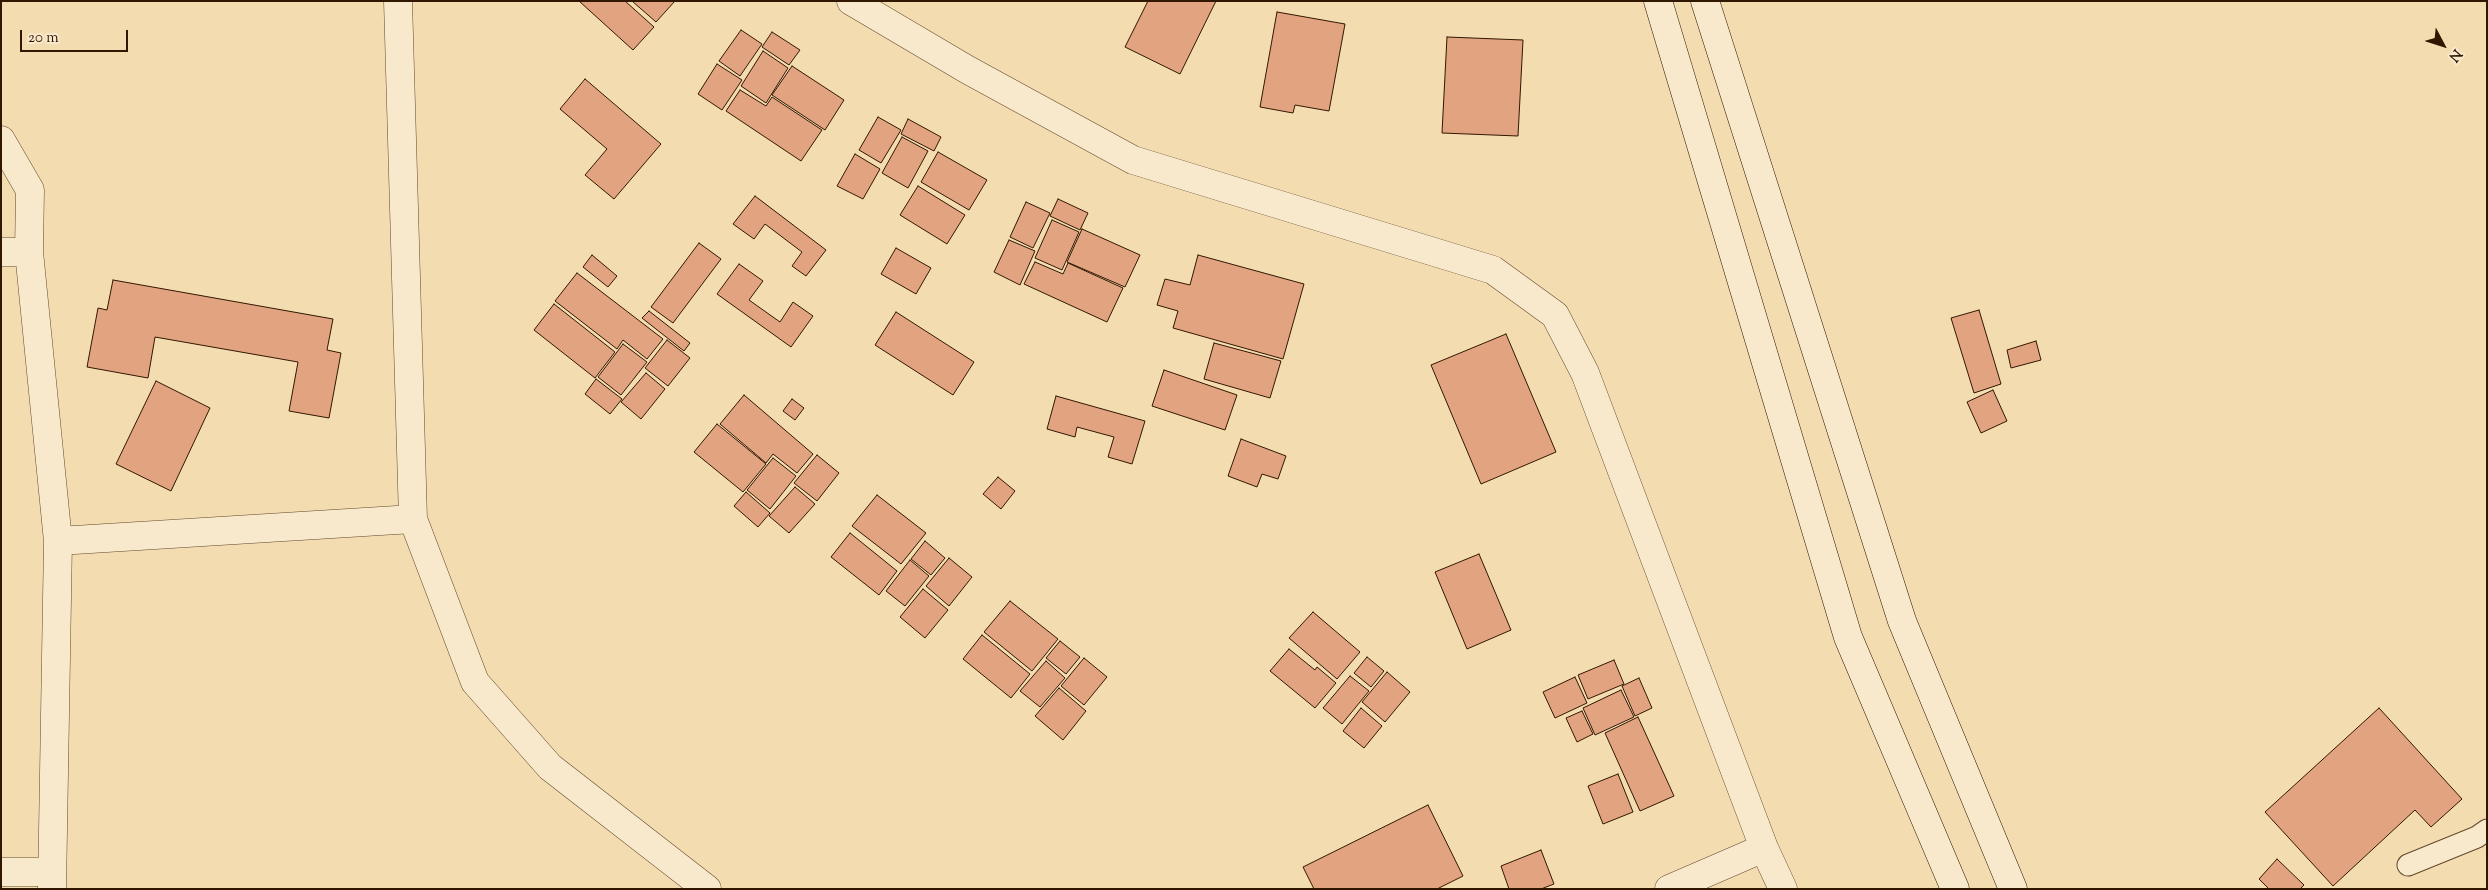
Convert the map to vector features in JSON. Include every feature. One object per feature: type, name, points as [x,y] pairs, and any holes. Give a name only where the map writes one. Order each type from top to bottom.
[{"type":"street","points":[[398,1],[413,518],[475,682],[550,767],[706,889]]},
{"type":"street","points":[[851,1],[968,70],[1133,160],[1493,270],[1555,315],[1585,373],[1764,848],[1783,889]]},
{"type":"street","points":[[1658,1],[1848,637],[1955,889]]},
{"type":"street","points":[[1705,1],[1902,621],[2013,889]]},
{"type":"street","points":[[1,140],[30,190],[30,252],[58,541],[52,880],[1,872]]},
{"type":"street","points":[[1,252],[30,252]]},
{"type":"street","points":[[58,541],[413,518]]},
{"type":"street","points":[[1669,889],[1764,848]]},
{"type":"lane","points":[[2408,865],[2477,837],[2487,830]]},
{"type":"building","points":[[579,1],[625,1],[654,27],[633,50]]},
{"type":"building","points":[[632,1],[675,1],[656,22]]},
{"type":"building","points":[[1148,1],[1216,1],[1180,74],[1125,47]]},
{"type":"building","points":[[1277,12],[1345,24],[1329,111],[1295,105],[1293,113],[1260,107]]},
{"type":"building","points":[[741,30],[762,44],[740,76],[719,61]]},
{"type":"building","points":[[772,32],[800,50],[789,65],[762,47]]},
{"type":"building","points":[[1447,37],[1523,40],[1518,136],[1442,133]]},
{"type":"building","points":[[763,51],[788,68],[766,103],[741,86]]},
{"type":"building","points":[[717,64],[742,80],[722,110],[698,94]]},
{"type":"building","points":[[792,66],[844,100],[825,130],[772,95]]},
{"type":"building","points":[[585,79],[661,144],[614,199],[585,175],[607,149],[560,109]]},
{"type":"building","points":[[740,90],[766,106],[772,97],[822,130],[801,161],[726,111]]},
{"type":"building","points":[[878,117],[901,130],[881,163],[859,150]]},
{"type":"building","points":[[908,119],[941,137],[934,151],[901,134]]},
{"type":"building","points":[[902,137],[928,151],[908,188],[882,173]]},
{"type":"building","points":[[938,152],[987,180],[969,210],[921,182]]},
{"type":"building","points":[[855,154],[880,169],[863,199],[837,186]]},
{"type":"building","points":[[918,186],[965,215],[947,244],[900,215]]},
{"type":"building","points":[[755,196],[826,250],[806,276],[792,266],[802,252],[765,224],[754,239],[733,224]]},
{"type":"building","points":[[1058,199],[1088,213],[1080,230],[1050,216]]},
{"type":"building","points":[[1026,202],[1050,213],[1033,248],[1010,237]]},
{"type":"building","points":[[1052,220],[1079,232],[1062,270],[1035,258]]},
{"type":"building","points":[[1082,229],[1140,255],[1125,287],[1067,262]]},
{"type":"building","points":[[1009,240],[1035,251],[1020,285],[994,272]]},
{"type":"building","points":[[699,243],[721,259],[673,323],[651,307]]},
{"type":"building","points":[[896,248],[931,268],[916,294],[881,274]]},
{"type":"building","points":[[592,255],[617,276],[608,287],[583,267]]},
{"type":"building","points":[[1198,255],[1304,284],[1283,359],[1173,328],[1178,311],[1157,305],[1165,279],[1190,285]]},
{"type":"building","points":[[1035,262],[1063,274],[1068,263],[1123,288],[1107,322],[1024,284]]},
{"type":"building","points":[[739,264],[763,281],[749,300],[780,322],[793,302],[813,316],[791,347],[717,294]]},
{"type":"building","points":[[577,273],[663,339],[647,359],[623,340],[617,349],[555,301]]},
{"type":"building","points":[[113,280],[333,319],[327,350],[341,353],[329,418],[289,411],[298,362],[155,337],[148,378],[87,367],[98,308],[107,310]]},
{"type":"building","points":[[554,304],[615,352],[595,378],[534,330]]},
{"type":"building","points":[[1979,310],[2001,384],[1974,393],[1951,318]]},
{"type":"building","points":[[649,311],[690,343],[684,351],[642,318]]},
{"type":"building","points":[[896,312],[974,362],[953,395],[875,345]]},
{"type":"building","points":[[1506,334],[1556,452],[1481,484],[1431,365]]},
{"type":"building","points":[[667,340],[690,358],[668,386],[645,368]]},
{"type":"building","points":[[2036,341],[2041,360],[2011,368],[2007,350]]},
{"type":"building","points":[[1214,343],[1281,361],[1270,398],[1204,379]]},
{"type":"building","points":[[623,344],[647,362],[621,395],[598,377]]},
{"type":"building","points":[[1164,370],[1237,395],[1225,430],[1152,406]]},
{"type":"building","points":[[646,373],[665,389],[641,419],[621,402]]},
{"type":"building","points":[[596,379],[622,399],[610,414],[585,394]]},
{"type":"building","points":[[156,381],[210,408],[171,491],[116,464]]},
{"type":"building","points":[[1993,390],[2007,421],[1981,433],[1967,402]]},
{"type":"building","points":[[744,395],[813,454],[797,473],[773,454],[766,463],[720,424]]},
{"type":"building","points":[[1056,396],[1145,421],[1132,464],[1108,457],[1114,437],[1077,427],[1075,437],[1047,429]]},
{"type":"building","points":[[792,399],[804,408],[795,420],[783,411]]},
{"type":"building","points":[[717,424],[766,464],[743,492],[694,452]]},
{"type":"building","points":[[1241,439],[1286,456],[1278,479],[1262,474],[1257,487],[1228,476]]},
{"type":"building","points":[[817,455],[839,473],[817,501],[794,483]]},
{"type":"building","points":[[773,458],[796,476],[770,509],[747,490]]},
{"type":"building","points":[[998,477],[1015,491],[1001,509],[983,494]]},
{"type":"building","points":[[795,487],[815,504],[789,533],[769,516]]},
{"type":"building","points":[[746,492],[770,513],[758,527],[734,506]]},
{"type":"building","points":[[877,495],[926,533],[901,564],[852,526]]},
{"type":"building","points":[[850,533],[897,571],[879,595],[831,557]]},
{"type":"building","points":[[925,541],[945,558],[931,575],[911,559]]},
{"type":"building","points":[[1479,554],[1511,630],[1467,649],[1435,572]]},
{"type":"building","points":[[949,558],[972,577],[949,606],[926,586]]},
{"type":"building","points":[[910,560],[929,576],[905,606],[886,591]]},
{"type":"building","points":[[923,589],[948,610],[925,638],[900,617]]},
{"type":"building","points":[[1010,601],[1058,639],[1032,671],[984,632]]},
{"type":"building","points":[[1313,612],[1360,652],[1337,679],[1289,638]]},
{"type":"building","points":[[982,635],[1030,674],[1011,698],[963,659]]},
{"type":"building","points":[[1060,641],[1080,657],[1066,674],[1046,658]]},
{"type":"building","points":[[1289,649],[1315,670],[1317,667],[1336,683],[1315,708],[1270,671]]},
{"type":"building","points":[[1367,657],[1384,671],[1371,687],[1354,673]]},
{"type":"building","points":[[1084,658],[1107,677],[1084,705],[1061,686]]},
{"type":"building","points":[[1614,660],[1624,684],[1588,699],[1578,675]]},
{"type":"building","points":[[1046,661],[1065,678],[1040,707],[1020,691]]},
{"type":"building","points":[[1387,672],[1410,692],[1385,722],[1362,702]]},
{"type":"building","points":[[1350,676],[1369,691],[1342,724],[1323,708]]},
{"type":"building","points":[[1575,677],[1587,703],[1555,718],[1543,692]]},
{"type":"building","points":[[1639,678],[1652,708],[1635,716],[1622,686]]},
{"type":"building","points":[[1059,688],[1086,711],[1063,740],[1035,716]]},
{"type":"building","points":[[1621,690],[1634,717],[1595,735],[1583,708]]},
{"type":"building","points":[[1361,708],[1382,726],[1364,748],[1343,731]]},
{"type":"building","points":[[2379,708],[2462,799],[2431,827],[2415,810],[2333,886],[2265,812]]},
{"type":"building","points":[[1582,711],[1593,734],[1577,742],[1566,718]]},
{"type":"building","points":[[1638,717],[1674,796],[1640,811],[1605,733]]},
{"type":"building","points":[[1618,774],[1633,812],[1603,824],[1588,786]]},
{"type":"building","points":[[1428,805],[1463,876],[1437,889],[1314,889],[1303,867]]},
{"type":"building","points":[[1541,850],[1554,884],[1541,889],[1509,889],[1501,866]]},
{"type":"building","points":[[2277,859],[2304,885],[2300,889],[2269,889],[2259,879]]}]
